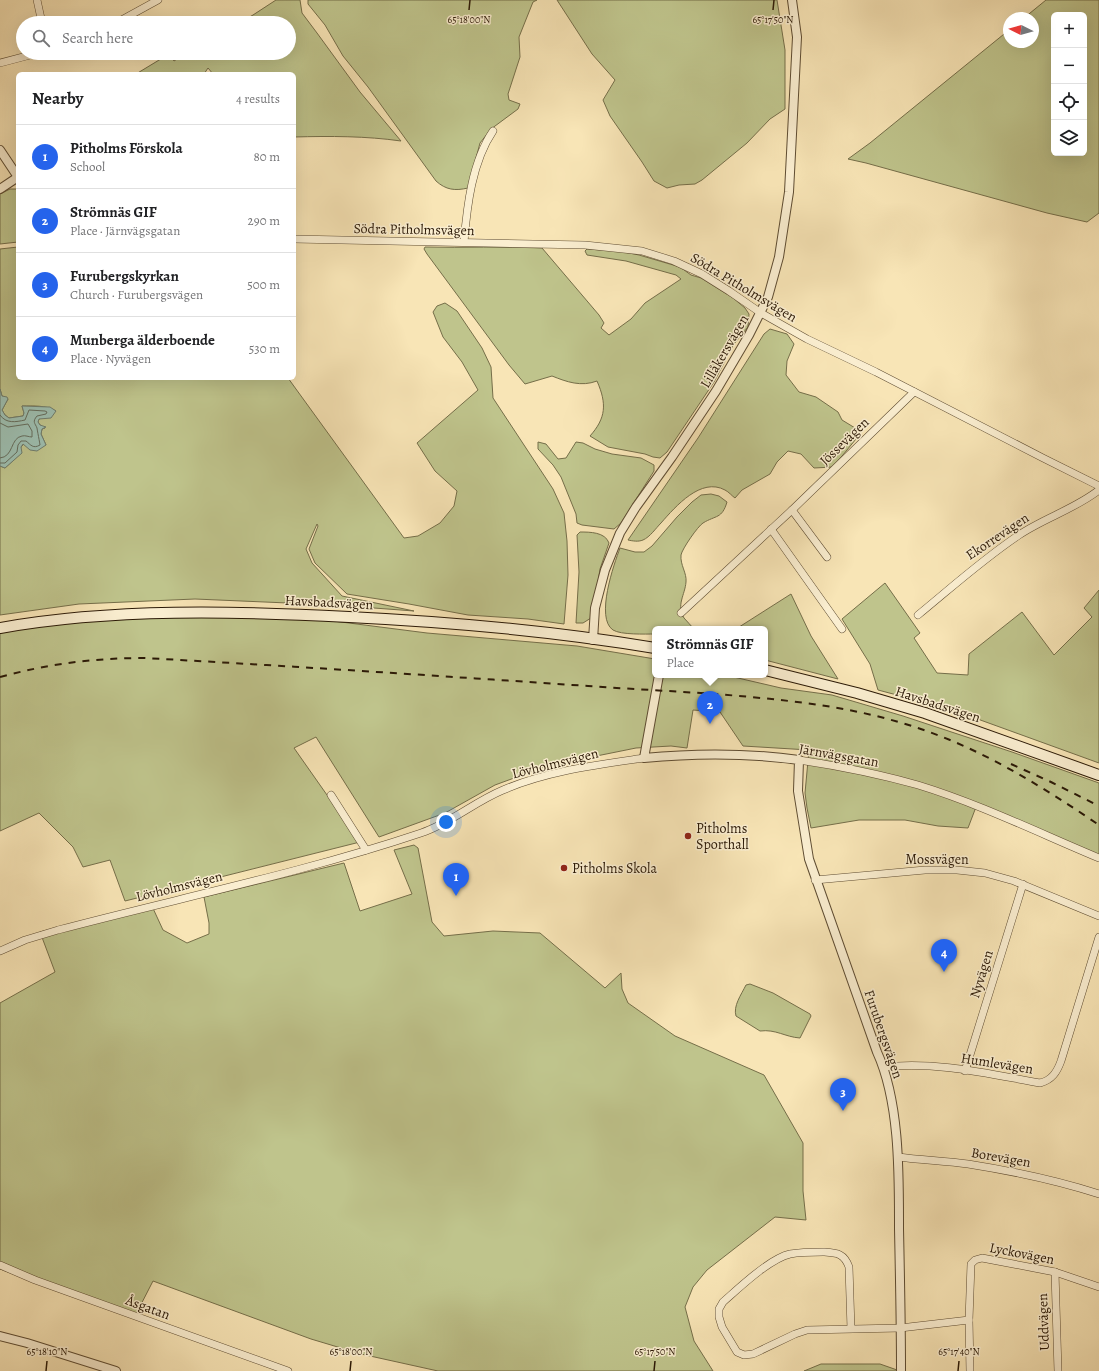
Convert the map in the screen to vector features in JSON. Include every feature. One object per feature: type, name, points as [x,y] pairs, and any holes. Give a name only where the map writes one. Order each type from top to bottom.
[{"type":"main road","name":"Havsbadsvägen","points":[[0,628],[73,619],[130,615],[243,613],[312,615],[516,630],[652,648]]},
{"type":"main road","name":"Havsbadsvägen","points":[[768,671],[856,693],[925,713],[1099,775]]},
{"type":"street","points":[[37,0],[40,16]]},
{"type":"street","points":[[129,16],[158,0]]},
{"type":"street","name":"Lillåkersvägen","points":[[593,640],[595,608],[605,570],[620,533],[636,507],[672,457],[716,391],[749,335],[768,297],[779,257],[789,192],[797,37],[792,0]]},
{"type":"street","points":[[0,63],[16,59]]},
{"type":"street","points":[[464,242],[474,174],[486,141],[493,131]]},
{"type":"street","points":[[0,150],[16,175]]},
{"type":"street","points":[[0,189],[16,179]]},
{"type":"street","name":"Södra Pitholmsvägen","points":[[296,239],[585,245],[642,251],[674,261],[702,274],[761,313],[807,339],[1099,486]]},
{"type":"street","name":"Jössevägen","points":[[681,613],[792,510],[914,392]]},
{"type":"street","name":"Ekorrevägen","points":[[918,615],[970,570],[1019,535],[1050,517],[1079,503],[1099,490]]},
{"type":"street","points":[[792,510],[827,557]]},
{"type":"street","points":[[771,529],[842,629]]},
{"type":"street","points":[[644,758],[658,678]]},
{"type":"street","name":"Järnvägsgatan","points":[[644,758],[699,755],[773,757],[838,766],[884,776],[957,799],[1099,858]]},
{"type":"street","name":"Lövholmsvägen","points":[[0,951],[26,940],[58,930],[336,860],[430,830],[452,819],[492,795],[516,784],[566,771],[644,758]]},
{"type":"street","name":"Furubergsvägen","points":[[799,760],[799,804],[809,859],[815,880],[877,1052],[884,1067],[892,1108],[898,1157],[901,1371]]},
{"type":"street","points":[[331,795],[366,850]]},
{"type":"street","name":"Mossvägen","points":[[815,880],[926,870],[957,870],[985,873],[1023,884],[1099,916]]},
{"type":"street","name":"Nyvägen","points":[[966,1071],[1023,884]]},
{"type":"street","name":"Humlevägen","points":[[884,1067],[909,1064],[966,1071],[1040,1083],[1046,1081],[1053,1076],[1061,1061],[1099,937]]},
{"type":"street","name":"Borevägen","points":[[898,1157],[968,1164],[1020,1173],[1065,1183],[1099,1194]]},
{"type":"street","points":[[851,1330],[850,1267],[842,1255],[834,1252],[803,1252],[788,1255],[778,1260],[742,1285],[722,1302],[719,1309],[719,1317],[722,1327],[737,1352],[744,1355],[753,1354],[795,1334],[807,1330],[851,1330],[900,1328],[969,1320]]},
{"type":"street","name":"Lyckovägen","points":[[970,1371],[969,1320],[971,1264],[975,1260],[982,1258],[1055,1272],[1099,1287]]},
{"type":"street","name":"Åsgatan","points":[[0,1265],[35,1280],[288,1371]]},
{"type":"street","name":"Uddvägen","points":[[1055,1272],[1058,1371]]},
{"type":"street","points":[[0,1336],[116,1371]]},
{"type":"green space","points":[[276,0],[300,0],[302,13],[360,92],[401,141],[375,138],[321,136],[296,137],[296,72],[211,72],[208,68],[205,72],[139,72],[159,60],[296,60],[296,16],[251,16]]},
{"type":"green space","points":[[308,0],[537,0],[533,2],[519,37],[520,57],[508,94],[509,100],[520,104],[518,109],[491,129],[480,143],[468,188],[451,189],[436,181],[368,87],[343,56],[325,25],[308,4]]},
{"type":"green space","points":[[557,0],[777,0],[785,50],[785,109],[770,119],[747,143],[702,180],[695,184],[679,185],[667,188],[654,181],[610,116],[603,100],[615,80],[592,54]]},
{"type":"green space","points":[[1046,0],[1099,0],[1099,213],[1087,222],[1047,213],[848,159],[870,143],[1003,35],[1003,48],[1039,48],[1039,12],[1031,12]]},
{"type":"green space","points":[[10,189],[16,189],[16,242],[0,244],[0,194]]},
{"type":"green space","points":[[16,247],[16,380],[289,380],[404,538],[418,536],[440,523],[454,506],[457,491],[435,471],[417,443],[478,390],[462,362],[443,337],[433,312],[437,306],[445,303],[457,311],[482,348],[491,367],[493,398],[553,489],[564,513],[568,575],[564,624],[528,619],[468,615],[347,594],[315,563],[309,549],[318,526],[317,524],[306,549],[312,563],[342,596],[414,611],[334,605],[195,599],[79,604],[0,615],[0,466],[5,468],[18,456],[21,447],[24,444],[46,445],[41,434],[42,429],[45,428],[38,422],[39,419],[56,411],[44,407],[22,406],[24,413],[23,416],[9,418],[2,410],[8,399],[2,396],[0,389],[0,249]]},
{"type":"green space","points":[[425,247],[542,248],[599,315],[604,323],[601,328],[609,335],[631,319],[645,303],[681,279],[676,275],[626,261],[587,255],[585,251],[587,249],[619,251],[639,255],[680,267],[691,275],[701,278],[733,298],[745,308],[749,314],[748,327],[734,344],[714,382],[667,452],[660,458],[608,447],[590,436],[602,417],[603,410],[602,397],[597,381],[580,384],[552,376],[525,384],[509,365],[427,254],[424,249]]},
{"type":"green space","points":[[770,329],[787,334],[794,344],[787,361],[786,375],[799,392],[816,397],[838,412],[842,420],[860,431],[856,439],[833,467],[814,468],[801,454],[788,451],[777,462],[770,474],[742,490],[735,498],[726,491],[716,487],[707,487],[698,490],[674,509],[646,539],[641,541],[628,540],[698,438],[764,334]]},
{"type":"green space","points":[[538,442],[546,444],[558,459],[566,458],[576,442],[583,443],[595,449],[612,454],[641,458],[654,465],[654,471],[621,523],[614,529],[582,525],[577,523],[576,514],[561,477],[553,465],[538,449]]},
{"type":"green space","points":[[711,494],[719,496],[727,502],[721,514],[703,523],[694,533],[681,555],[686,579],[681,609],[684,618],[691,626],[652,626],[652,634],[617,632],[613,630],[608,624],[606,603],[610,578],[620,548],[635,552],[644,552],[652,546],[692,502],[701,495]]},
{"type":"green space","points":[[580,532],[601,535],[607,539],[609,543],[600,569],[591,618],[583,623],[576,623],[579,572],[577,535]]},
{"type":"green space","points":[[885,583],[920,633],[914,638],[937,673],[968,675],[969,654],[1022,612],[1054,655],[1092,617],[1084,608],[1099,590],[1099,763],[950,709],[878,690],[870,664],[842,619]]},
{"type":"green space","points":[[791,594],[811,636],[838,679],[768,661],[768,626],[741,626]]},
{"type":"green space","points":[[302,617],[427,633],[577,646],[652,658],[652,678],[738,678],[781,688],[832,695],[903,716],[1099,783],[1099,859],[976,807],[968,828],[938,826],[905,820],[859,820],[811,828],[805,793],[809,750],[743,746],[720,712],[693,710],[687,748],[671,746],[636,748],[547,766],[495,785],[445,813],[379,837],[316,737],[294,748],[360,842],[125,901],[110,860],[83,867],[73,847],[39,813],[0,831],[0,633],[74,622],[112,619]]},
{"type":"green space","points":[[414,845],[418,848],[432,922],[444,936],[493,931],[540,933],[605,988],[621,973],[622,989],[628,1003],[675,1036],[764,1075],[803,1143],[803,1191],[806,1220],[775,1217],[707,1270],[693,1287],[685,1307],[694,1341],[713,1371],[438,1371],[361,1354],[311,1339],[153,1281],[134,1318],[0,1269],[0,1003],[55,972],[40,932],[151,904],[163,930],[187,943],[209,934],[209,923],[204,897],[344,863],[360,911],[412,894],[394,850]]},
{"type":"green space","points":[[750,984],[773,993],[810,1014],[811,1016],[800,1038],[771,1031],[760,1031],[736,1016],[735,1012],[738,1000],[746,985]]},
{"type":"green space","points":[[821,1364],[880,1364],[900,1371],[804,1371]]},
{"type":"water","points":[[0,389],[2,396],[7,397],[8,399],[2,410],[9,418],[23,416],[24,413],[22,406],[50,407],[56,411],[51,418],[39,419],[38,422],[40,425],[46,427],[42,429],[41,434],[46,445],[37,451],[30,450],[23,444],[21,447],[22,453],[5,468],[0,466]]},
{"type":"railway","points":[[0,677],[53,665],[107,659],[144,658],[608,687],[751,697],[808,703],[865,713],[902,723],[954,742],[980,753],[1004,766],[1052,794],[1099,825]]},
{"type":"railway","points":[[1011,764],[1099,806]]},
{"type":"place","name":"Strömnäs GIF","points":[[710,724]]},
{"type":"place","name":"Pitholms Sporthall","points":[[688,836]]},
{"type":"place","name":"Pitholms Skola","points":[[564,868]]},
{"type":"place","name":"Pitholms Förskola","points":[[456,896]]},
{"type":"place","name":"Munberga älderboende","points":[[944,972]]},
{"type":"place","name":"Furubergskyrkan","points":[[843,1111]]}]
